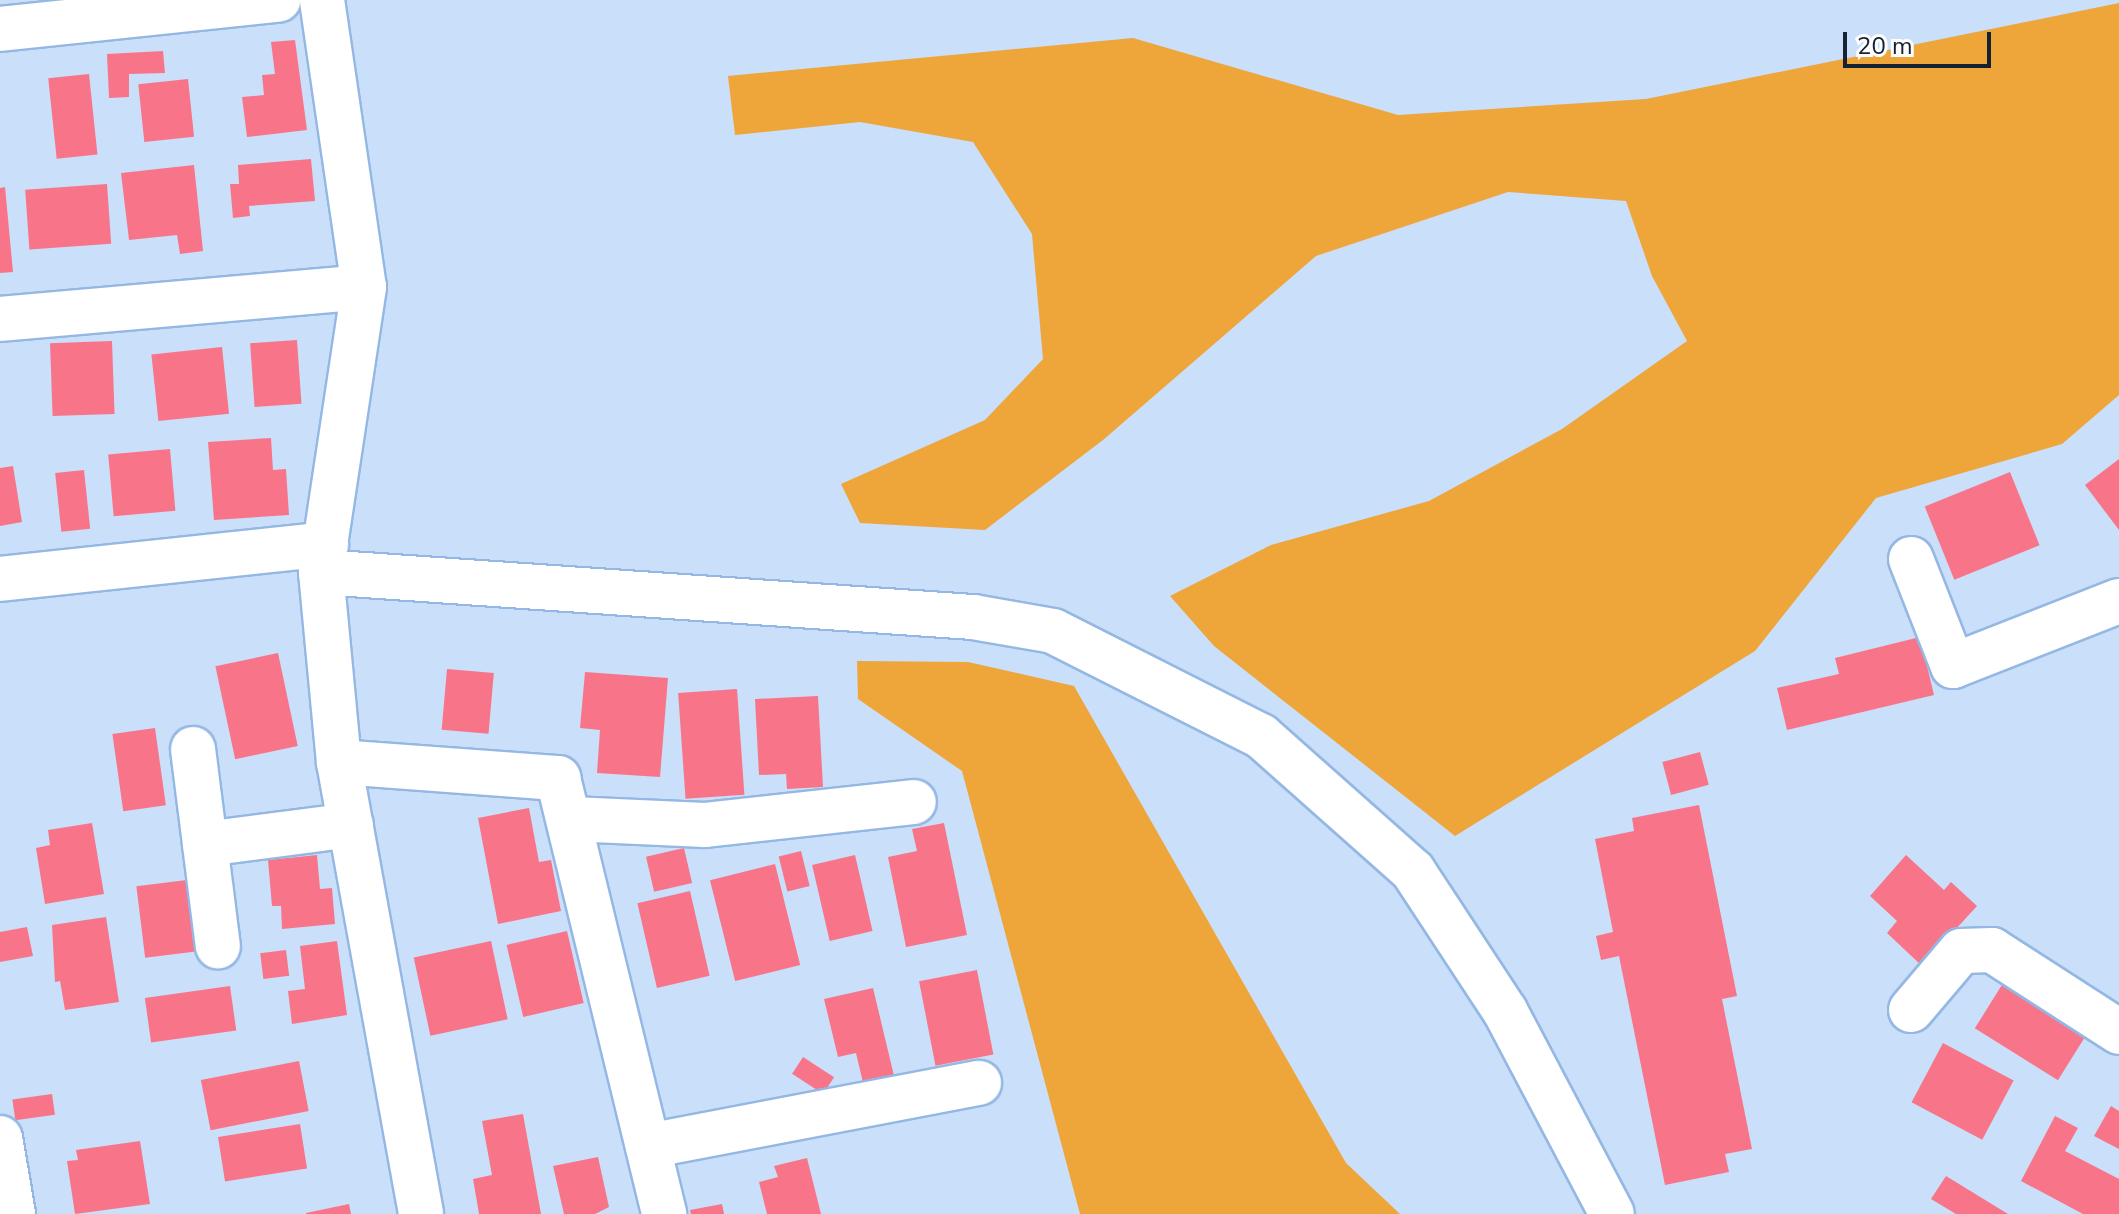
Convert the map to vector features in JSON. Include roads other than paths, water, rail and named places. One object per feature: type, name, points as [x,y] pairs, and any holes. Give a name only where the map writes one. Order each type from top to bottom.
[{"type":"street","points":[[0,29],[278,0]]},
{"type":"street","points":[[322,0],[364,287],[324,558],[339,762],[421,1214]]},
{"type":"street","points":[[0,319],[364,287]]},
{"type":"street","points":[[0,579],[324,558],[973,617],[1053,631],[1261,736],[1413,871],[1505,1011],[1612,1214]]},
{"type":"street","points":[[1911,559],[1953,666],[2119,601]]},
{"type":"street","points":[[193,749],[218,946]]},
{"type":"street","points":[[339,762],[558,778],[571,819],[664,1214]]},
{"type":"street","points":[[571,819],[705,825],[914,802]]},
{"type":"street","points":[[205,844],[351,825]]},
{"type":"street","points":[[1911,1010],[1961,951],[1992,950],[2119,1032]]},
{"type":"street","points":[[648,1146],[979,1083]]},
{"type":"street","points":[[0,1138],[13,1214]]}]
